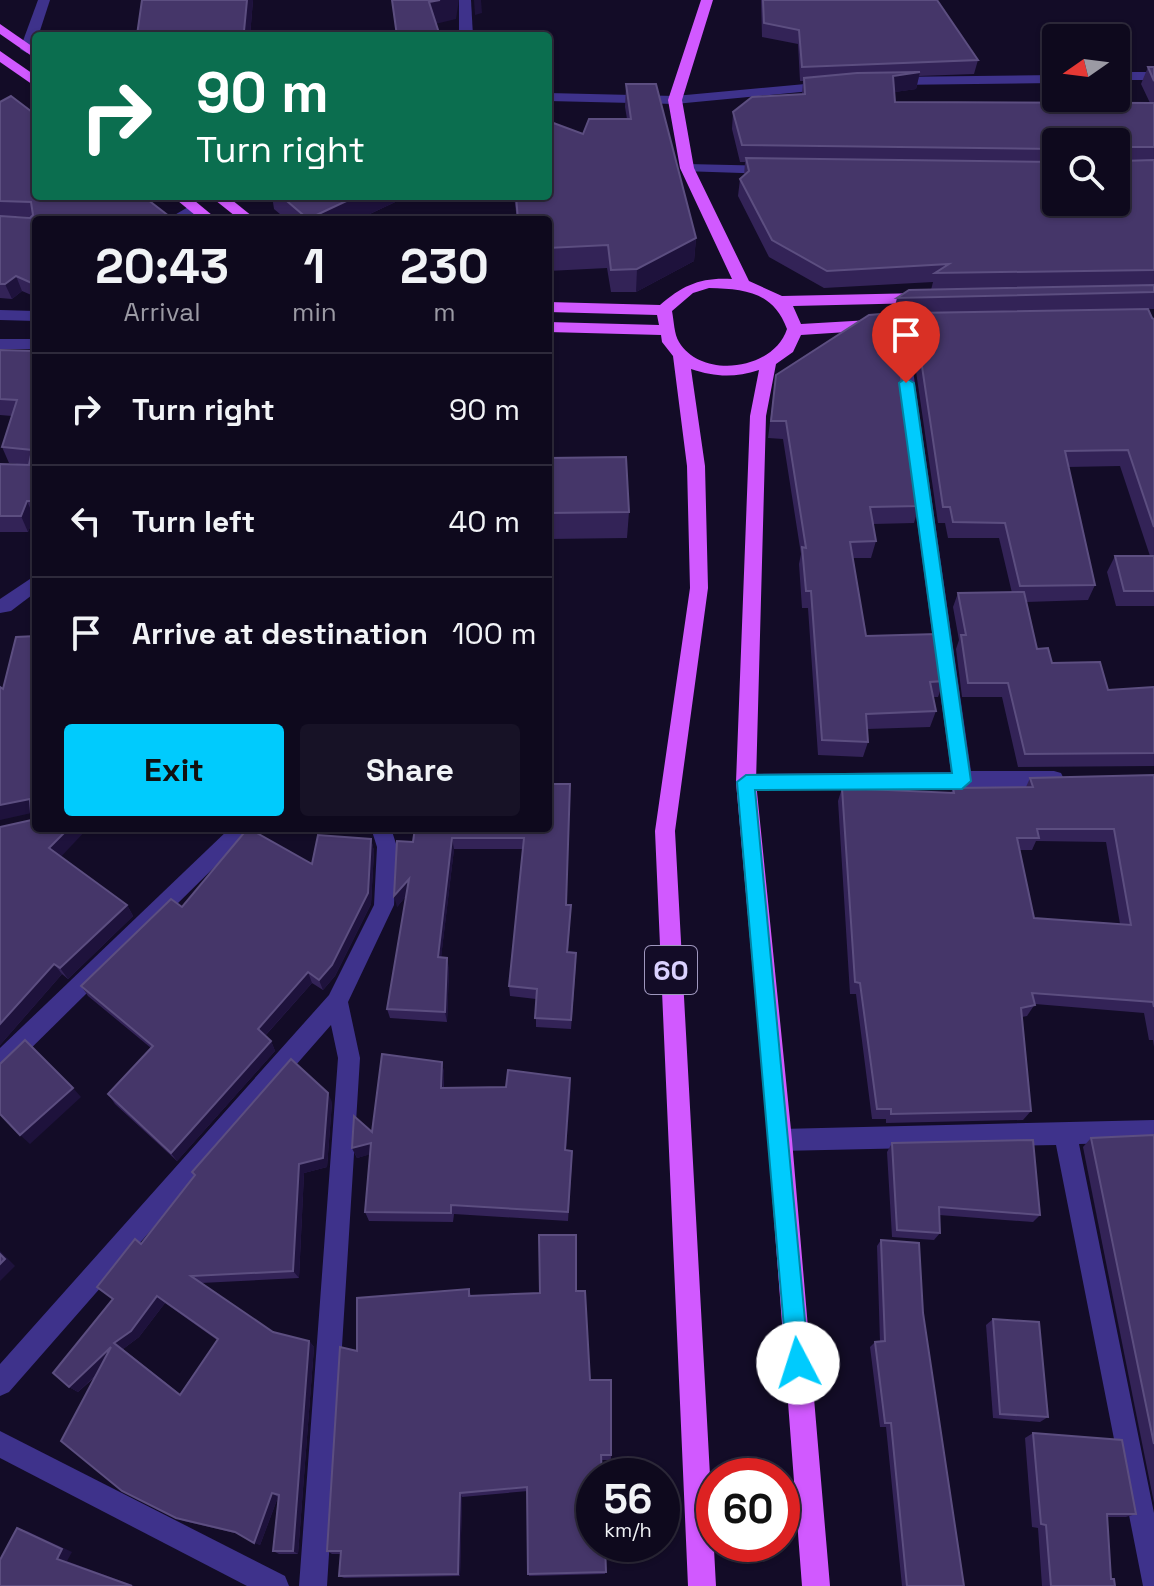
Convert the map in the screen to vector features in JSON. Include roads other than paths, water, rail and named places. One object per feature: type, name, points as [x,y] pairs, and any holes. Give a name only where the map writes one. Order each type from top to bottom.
[{"type":"main road","points":[[707,0],[675,100],[687,168],[742,283]]},
{"type":"main road","points":[[0,28],[32,52]]},
{"type":"main road","points":[[0,55],[32,80]]},
{"type":"main road","points":[[184,200],[206,216]]},
{"type":"main road","points":[[222,200],[244,216]]},
{"type":"main road","points":[[552,307],[664,310],[688,289],[709,283],[742,283],[780,301],[791,314],[795,330],[785,353],[768,364],[746,371],[723,371],[700,366],[681,356],[668,342],[663,330],[664,310]]},
{"type":"main road","points":[[780,301],[936,298]]},
{"type":"main road","points":[[795,330],[957,321]]},
{"type":"main road","points":[[552,327],[663,330]]},
{"type":"main road","name":"60","points":[[681,356],[696,466],[699,588],[665,831],[702,1586]]},
{"type":"main road","points":[[768,364],[758,416],[746,782],[780,1140],[816,1586]]},
{"type":"street","points":[[37,32],[44,0]]},
{"type":"street","points":[[465,0],[466,32]]},
{"type":"street","points":[[1130,76],[1154,76]]},
{"type":"street","points":[[869,82],[1042,79]]},
{"type":"street","points":[[552,97],[675,100],[839,85]]},
{"type":"street","points":[[687,168],[785,170]]},
{"type":"street","points":[[180,216],[195,208]]},
{"type":"street","points":[[0,315],[32,316]]},
{"type":"street","points":[[898,322],[962,781]]},
{"type":"street","points":[[0,344],[32,344]]},
{"type":"street","points":[[2,607],[32,585]]},
{"type":"street","points":[[746,782],[1080,779]]},
{"type":"street","points":[[0,1063],[240,832]]},
{"type":"street","points":[[0,1383],[337,1002],[384,905],[387,847],[382,832]]},
{"type":"street","points":[[313,1586],[349,1058],[337,1002]]},
{"type":"street","points":[[780,1140],[1154,1131]]},
{"type":"street","points":[[1065,1133],[1153,1566]]},
{"type":"street","points":[[0,1444],[275,1586]]}]
